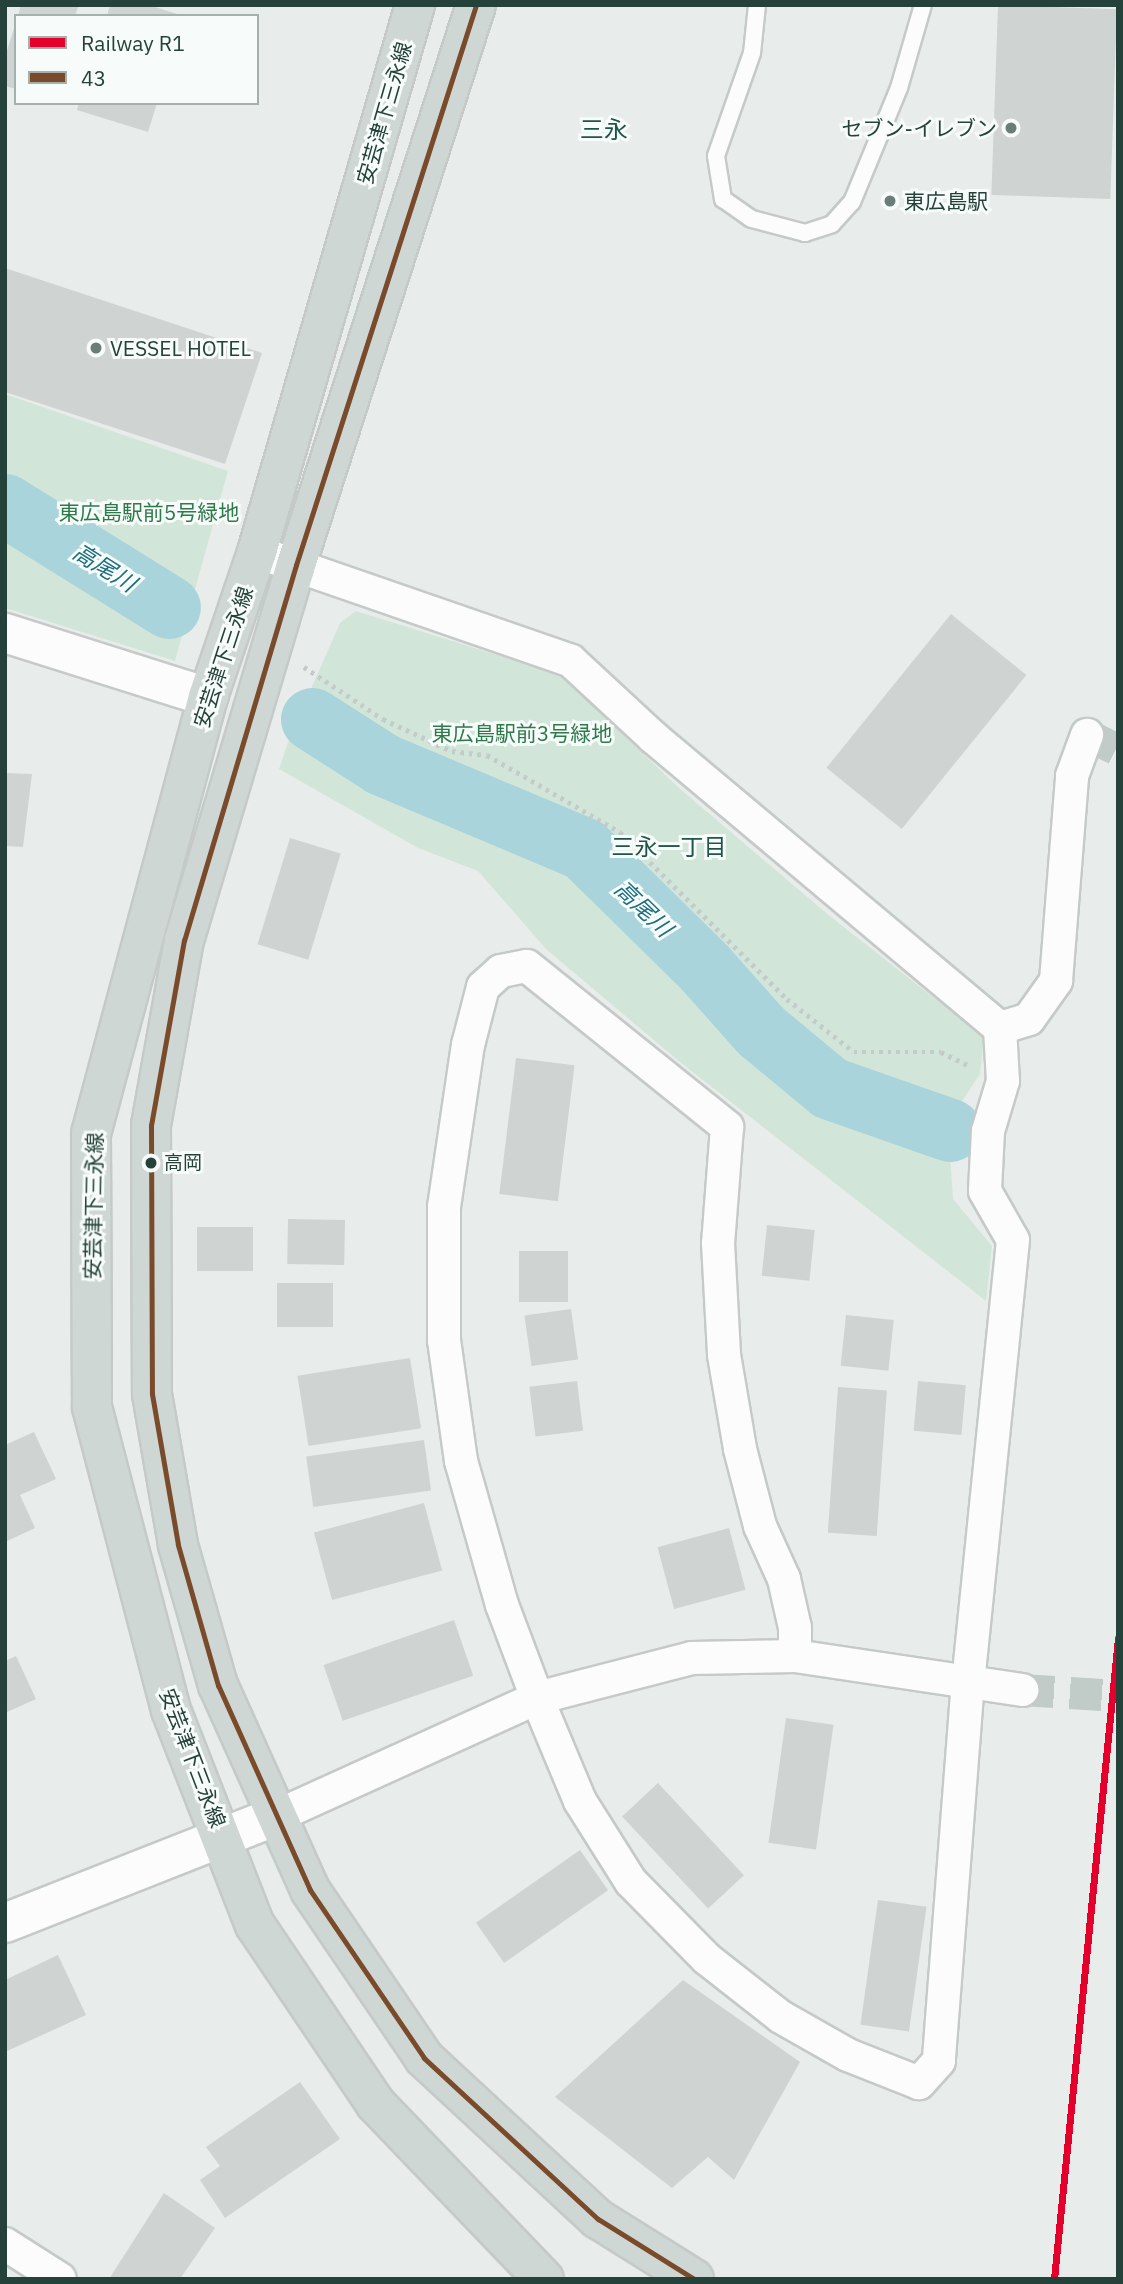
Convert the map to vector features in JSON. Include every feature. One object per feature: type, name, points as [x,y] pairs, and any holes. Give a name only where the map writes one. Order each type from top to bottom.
[{"type":"main road","name":"安芸津下三永線","points":[[415,5],[257,552],[208,697],[91,1133],[92,1407],[171,1710],[223,1836],[255,1925],[374,2103],[544,2279]]},
{"type":"main road","name":"安芸津下三永線","points":[[477,5],[296,565],[184,940],[151,1125],[152,1394],[178,1545],[218,1685],[279,1815],[310,1890],[424,2058],[598,2219],[694,2279]]},
{"type":"street","points":[[257,552],[571,661],[653,737],[1000,1028],[1003,1081],[988,1131],[985,1191],[1013,1240],[968,1681],[939,2061],[919,2083],[848,2055],[780,2017],[707,1959],[631,1882],[580,1801],[537,1698],[502,1605],[461,1461],[444,1340],[444,1207],[468,1045],[483,987],[500,971],[527,967],[727,1127],[718,1243],[724,1355],[740,1449],[760,1526],[784,1579],[795,1628],[795,1656]]},
{"type":"street","points":[[5,633],[208,697]]},
{"type":"street","points":[[1000,1028],[1029,1019],[1056,981],[1072,776],[1087,735]]},
{"type":"street","points":[[5,1923],[279,1815],[537,1698],[692,1658],[795,1656],[1022,1690]]},
{"type":"street","points":[[5,2244],[60,2279]]},
{"type":"lane","points":[[757,5],[752,53],[716,156],[723,199],[752,219],[805,233],[832,224],[852,202],[899,88],[923,5]]},
{"type":"path","points":[[298,663],[383,719],[452,751],[486,755],[620,832],[787,999],[854,1052],[940,1052],[1003,1081]]},
{"type":"green space","name":"東広島駅前5号緑地","points":[[5,394],[228,471],[175,661],[5,608]]},
{"type":"green space","name":"東広島駅前3号緑地","points":[[356,611],[561,675],[679,788],[831,917],[984,1037],[980,1074],[953,1115],[856,1083],[773,1017],[589,837],[512,800],[385,754],[306,700],[340,623]]},
{"type":"green space","points":[[294,725],[376,781],[463,813],[589,877],[709,1001],[825,1106],[887,1132],[949,1138],[953,1199],[992,1246],[986,1301],[681,1063],[546,949],[478,871],[418,848],[279,769]]},
{"type":"building","points":[[21,5],[78,7],[76,14],[19,14]]},
{"type":"building","points":[[110,5],[149,5],[177,14],[108,14]]},
{"type":"building","points":[[998,5],[1117,9],[1110,199],[991,195]]},
{"type":"building","points":[[14,28],[14,88],[5,86],[5,57]]},
{"type":"building","points":[[78,105],[156,105],[148,132],[77,110]]},
{"type":"building","points":[[5,268],[262,353],[225,464],[5,392]]},
{"type":"building","points":[[951,614],[1026,675],[902,829],[826,768]]},
{"type":"building","points":[[5,773],[32,774],[23,847],[5,846]]},
{"type":"building","points":[[290,838],[341,853],[308,960],[258,944]]},
{"type":"building","points":[[516,1058],[575,1065],[558,1201],[499,1194]]},
{"type":"building","points":[[288,1219],[345,1220],[344,1265],[287,1264]]},
{"type":"building","points":[[767,1225],[815,1230],[809,1281],[762,1276]]},
{"type":"building","points":[[197,1227],[253,1227],[253,1271],[197,1271]]},
{"type":"building","points":[[519,1251],[568,1251],[568,1302],[519,1302]]},
{"type":"building","points":[[277,1283],[333,1283],[333,1327],[277,1327]]},
{"type":"building","points":[[571,1309],[578,1360],[532,1366],[524,1316]]},
{"type":"building","points":[[846,1315],[894,1320],[888,1371],[841,1366]]},
{"type":"building","points":[[410,1358],[421,1428],[309,1446],[297,1376]]},
{"type":"building","points":[[577,1381],[583,1431],[535,1436],[529,1387]]},
{"type":"building","points":[[918,1381],[966,1385],[961,1435],[914,1431]]},
{"type":"building","points":[[838,1387],[887,1390],[877,1536],[828,1533]]},
{"type":"building","points":[[34,1432],[56,1479],[20,1495],[35,1528],[5,1542],[5,1445]]},
{"type":"building","points":[[424,1440],[431,1491],[313,1507],[306,1457]]},
{"type":"building","points":[[424,1503],[442,1571],[332,1600],[314,1533]]},
{"type":"building","points":[[729,1528],[746,1590],[674,1609],[658,1547]]},
{"type":"building","points":[[454,1620],[473,1676],[343,1721],[324,1665]]},
{"type":"building","points":[[16,1656],[36,1699],[5,1713],[5,1661]]},
{"type":"building","points":[[786,1718],[834,1725],[816,1849],[768,1843]]},
{"type":"building","points":[[658,1783],[744,1875],[708,1909],[622,1816]]},
{"type":"building","points":[[580,1850],[608,1890],[504,1963],[476,1923]]},
{"type":"building","points":[[878,1900],[927,1907],[909,2032],[860,2025]]},
{"type":"building","points":[[58,1955],[86,2015],[5,2052],[5,1980]]},
{"type":"building","points":[[683,1980],[800,2062],[734,2180],[708,2157],[672,2188],[555,2097]]},
{"type":"building","points":[[300,2082],[340,2139],[225,2218],[200,2180],[220,2166],[206,2147]]},
{"type":"building","points":[[164,2193],[215,2228],[180,2279],[109,2279]]},
{"type":"waterway","name":"高尾川","points":[[5,505],[169,607]]},
{"type":"waterway","name":"高尾川","points":[[312,719],[382,764],[584,849],[704,967],[761,1031],[830,1088],[950,1130]]},
{"type":"tunnel","points":[[1087,735],[1118,750]]},
{"type":"tunnel","points":[[1022,1690],[1118,1696]]},
{"type":"rail line","name":"R1","points":[[1054,2279],[1118,1638]]},
{"type":"transit line","name":"43","points":[[476,5],[296,565],[184,940],[151,1125],[152,1394],[178,1545],[218,1685],[310,1890],[424,2058],[598,2219],[694,2279]]},
{"type":"place","name":"セブン-イレブン","points":[[1011,128]]},
{"type":"place","name":"東広島駅","points":[[890,201]]},
{"type":"place","name":"VESSEL HOTEL","points":[[96,348]]},
{"type":"place","name":"高岡","points":[[151,1163]]},
{"type":"district","name":"三永","points":[[604,130]]},
{"type":"district","name":"三永一丁目","points":[[669,846]]}]
